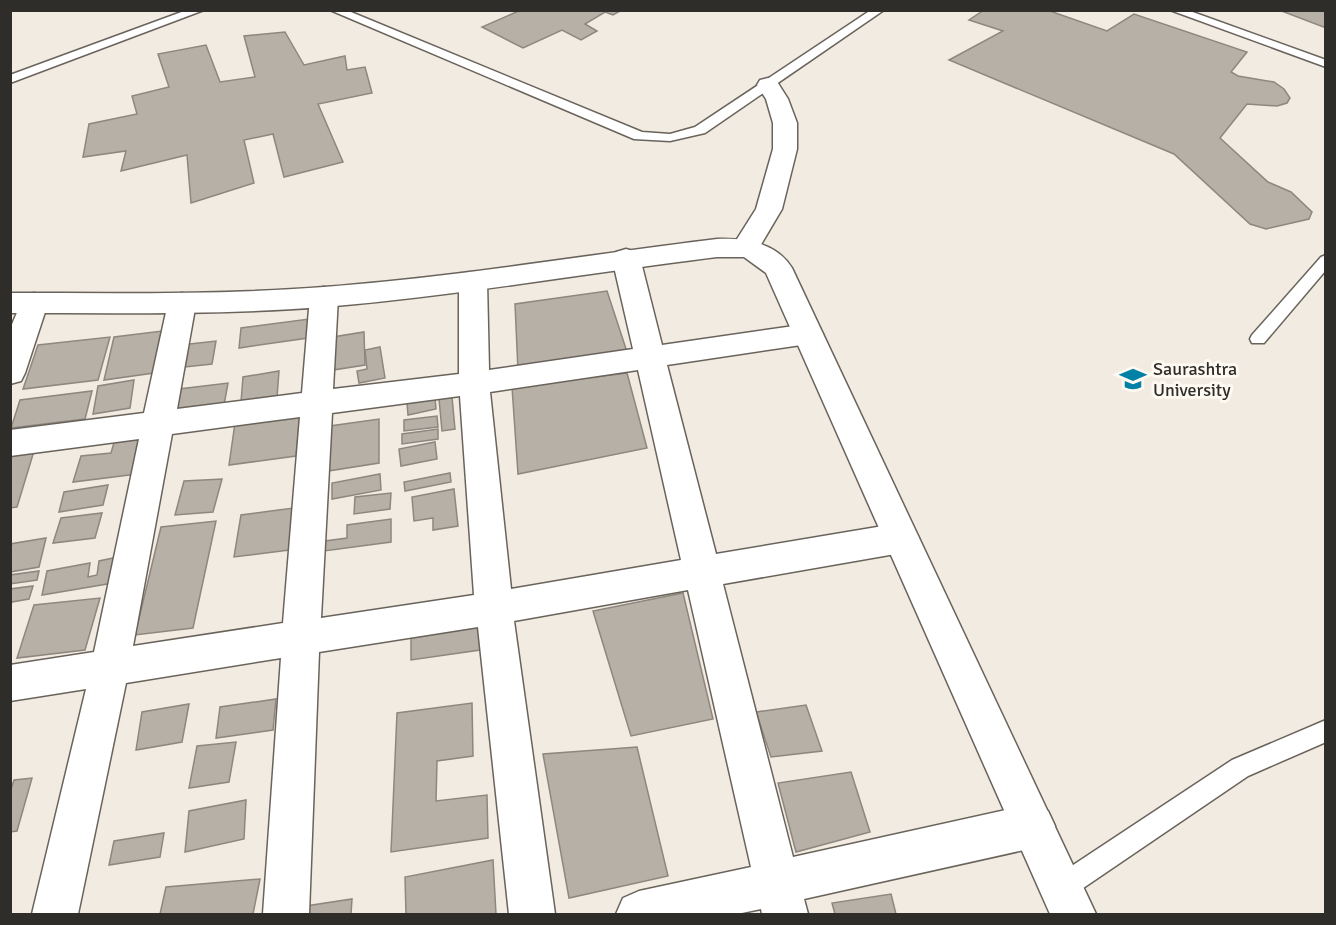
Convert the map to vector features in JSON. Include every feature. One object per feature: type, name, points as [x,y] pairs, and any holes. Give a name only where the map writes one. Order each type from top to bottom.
[{"type":"street","points":[[746,247],[769,209],[785,149],[784,123],[777,99],[768,85]]},
{"type":"street","points":[[10,373],[22,303],[182,303],[324,297],[473,281],[626,258],[717,248],[746,247],[763,255],[778,268],[1067,901]]},
{"type":"street","points":[[626,258],[781,899]]},
{"type":"street","points":[[473,281],[474,383],[494,608],[532,915]]},
{"type":"street","points":[[286,915],[301,638],[324,297]]},
{"type":"street","points":[[55,915],[110,668],[182,303]]},
{"type":"street","points":[[10,443],[474,383],[808,334]]},
{"type":"street","points":[[10,683],[494,608],[901,538]]},
{"type":"street","points":[[639,915],[781,899],[1033,826]]},
{"type":"lane","points":[[10,79],[199,10]]},
{"type":"lane","points":[[335,10],[639,136],[662,140],[700,130],[879,10]]},
{"type":"lane","points":[[1175,10],[1326,64]]},
{"type":"lane","points":[[1258,339],[1326,260]]},
{"type":"lane","points":[[1067,901],[1240,768],[1326,731]]},
{"type":"building","points":[[521,10],[622,10],[613,15],[605,12],[585,24],[597,31],[581,40],[562,30],[523,48],[482,27]]},
{"type":"building","points":[[984,10],[1047,10],[1107,31],[1134,14],[1247,52],[1231,72],[1238,76],[1274,82],[1284,89],[1290,98],[1287,103],[1277,106],[1247,104],[1220,138],[1268,182],[1291,192],[1312,212],[1309,219],[1266,229],[1250,224],[1174,154],[949,60],[1003,31],[969,20]]},
{"type":"building","points":[[1279,10],[1326,10],[1326,28]]},
{"type":"building","points":[[285,32],[304,65],[345,56],[347,70],[365,67],[372,93],[318,104],[343,162],[284,177],[273,134],[244,140],[254,183],[191,203],[187,155],[121,171],[126,151],[83,157],[89,124],[137,114],[132,96],[169,87],[158,54],[206,45],[220,82],[255,77],[244,36]]},
{"type":"building","points":[[607,291],[628,355],[518,371],[515,304]]},
{"type":"building","points":[[309,319],[308,338],[239,348],[241,328]]},
{"type":"building","points":[[162,331],[154,373],[104,380],[114,337]]},
{"type":"building","points":[[364,332],[365,365],[333,370],[333,337]]},
{"type":"building","points":[[110,337],[98,380],[23,389],[38,345]]},
{"type":"building","points":[[216,341],[212,364],[176,368],[181,345]]},
{"type":"building","points":[[380,347],[385,378],[359,383],[357,371],[367,369],[365,350]]},
{"type":"building","points":[[279,371],[277,397],[241,402],[243,377]]},
{"type":"building","points":[[627,373],[647,448],[518,474],[512,387]]},
{"type":"building","points":[[134,380],[130,408],[93,414],[98,386]]},
{"type":"building","points":[[228,383],[224,405],[174,411],[179,389]]},
{"type":"building","points":[[92,391],[85,419],[11,428],[20,400]]},
{"type":"building","points":[[452,397],[455,429],[442,431],[439,399]]},
{"type":"building","points":[[435,398],[436,409],[408,415],[407,403]]},
{"type":"building","points":[[300,415],[296,456],[229,465],[235,423]]},
{"type":"building","points":[[437,416],[438,427],[404,431],[404,420]]},
{"type":"building","points":[[379,419],[379,463],[328,471],[330,426]]},
{"type":"building","points":[[438,429],[438,439],[402,444],[402,434]]},
{"type":"building","points":[[146,436],[137,474],[73,482],[81,456],[111,453],[115,439]]},
{"type":"building","points":[[435,442],[437,459],[401,466],[399,449]]},
{"type":"building","points":[[34,451],[17,507],[10,508],[10,454]]},
{"type":"building","points":[[450,473],[451,482],[405,491],[404,482]]},
{"type":"building","points":[[380,474],[381,490],[332,499],[332,483]]},
{"type":"building","points":[[222,479],[213,512],[175,515],[184,481]]},
{"type":"building","points":[[108,485],[103,505],[59,512],[64,492]]},
{"type":"building","points":[[454,489],[458,526],[433,530],[433,518],[414,521],[412,497]]},
{"type":"building","points":[[391,493],[390,509],[354,514],[355,497]]},
{"type":"building","points":[[301,507],[297,549],[234,557],[241,515]]},
{"type":"building","points":[[102,513],[95,538],[53,543],[61,518]]},
{"type":"building","points":[[391,519],[391,542],[324,551],[325,541],[347,538],[347,525]]},
{"type":"building","points":[[216,521],[193,628],[135,635],[161,527]]},
{"type":"building","points":[[46,538],[39,567],[10,572],[10,544]]},
{"type":"building","points":[[118,557],[113,583],[42,595],[47,571],[90,563],[88,577],[97,575],[99,561]]},
{"type":"building","points":[[39,571],[37,580],[10,584],[10,575]]},
{"type":"building","points":[[33,586],[29,599],[12,602],[10,607],[10,589]]},
{"type":"building","points":[[683,593],[713,719],[631,736],[593,611]]},
{"type":"building","points":[[100,598],[85,650],[17,658],[34,605]]},
{"type":"building","points":[[479,627],[480,650],[411,660],[411,638]]},
{"type":"building","points":[[276,699],[273,730],[216,738],[220,707]]},
{"type":"building","points":[[472,703],[473,756],[437,761],[436,801],[487,795],[488,838],[391,852],[397,713]]},
{"type":"building","points":[[189,704],[182,742],[136,750],[142,712]]},
{"type":"building","points":[[806,705],[822,751],[771,757],[756,712]]},
{"type":"building","points":[[236,742],[229,782],[189,788],[197,746]]},
{"type":"building","points":[[637,747],[668,876],[569,898],[543,754]]},
{"type":"building","points":[[851,772],[870,832],[796,852],[778,783]]},
{"type":"building","points":[[32,778],[17,831],[10,832],[10,792],[14,780]]},
{"type":"building","points":[[246,800],[244,839],[185,852],[189,811]]},
{"type":"building","points":[[164,833],[160,857],[109,865],[114,841]]},
{"type":"building","points":[[493,860],[496,914],[406,914],[405,877]]},
{"type":"building","points":[[260,879],[253,914],[160,914],[166,887]]},
{"type":"building","points":[[891,894],[896,914],[835,914],[832,903]]},
{"type":"building","points":[[352,899],[351,914],[306,914],[306,906]]},
{"type":"place","name":"Saurashtra University","points":[[1133,379]]}]
